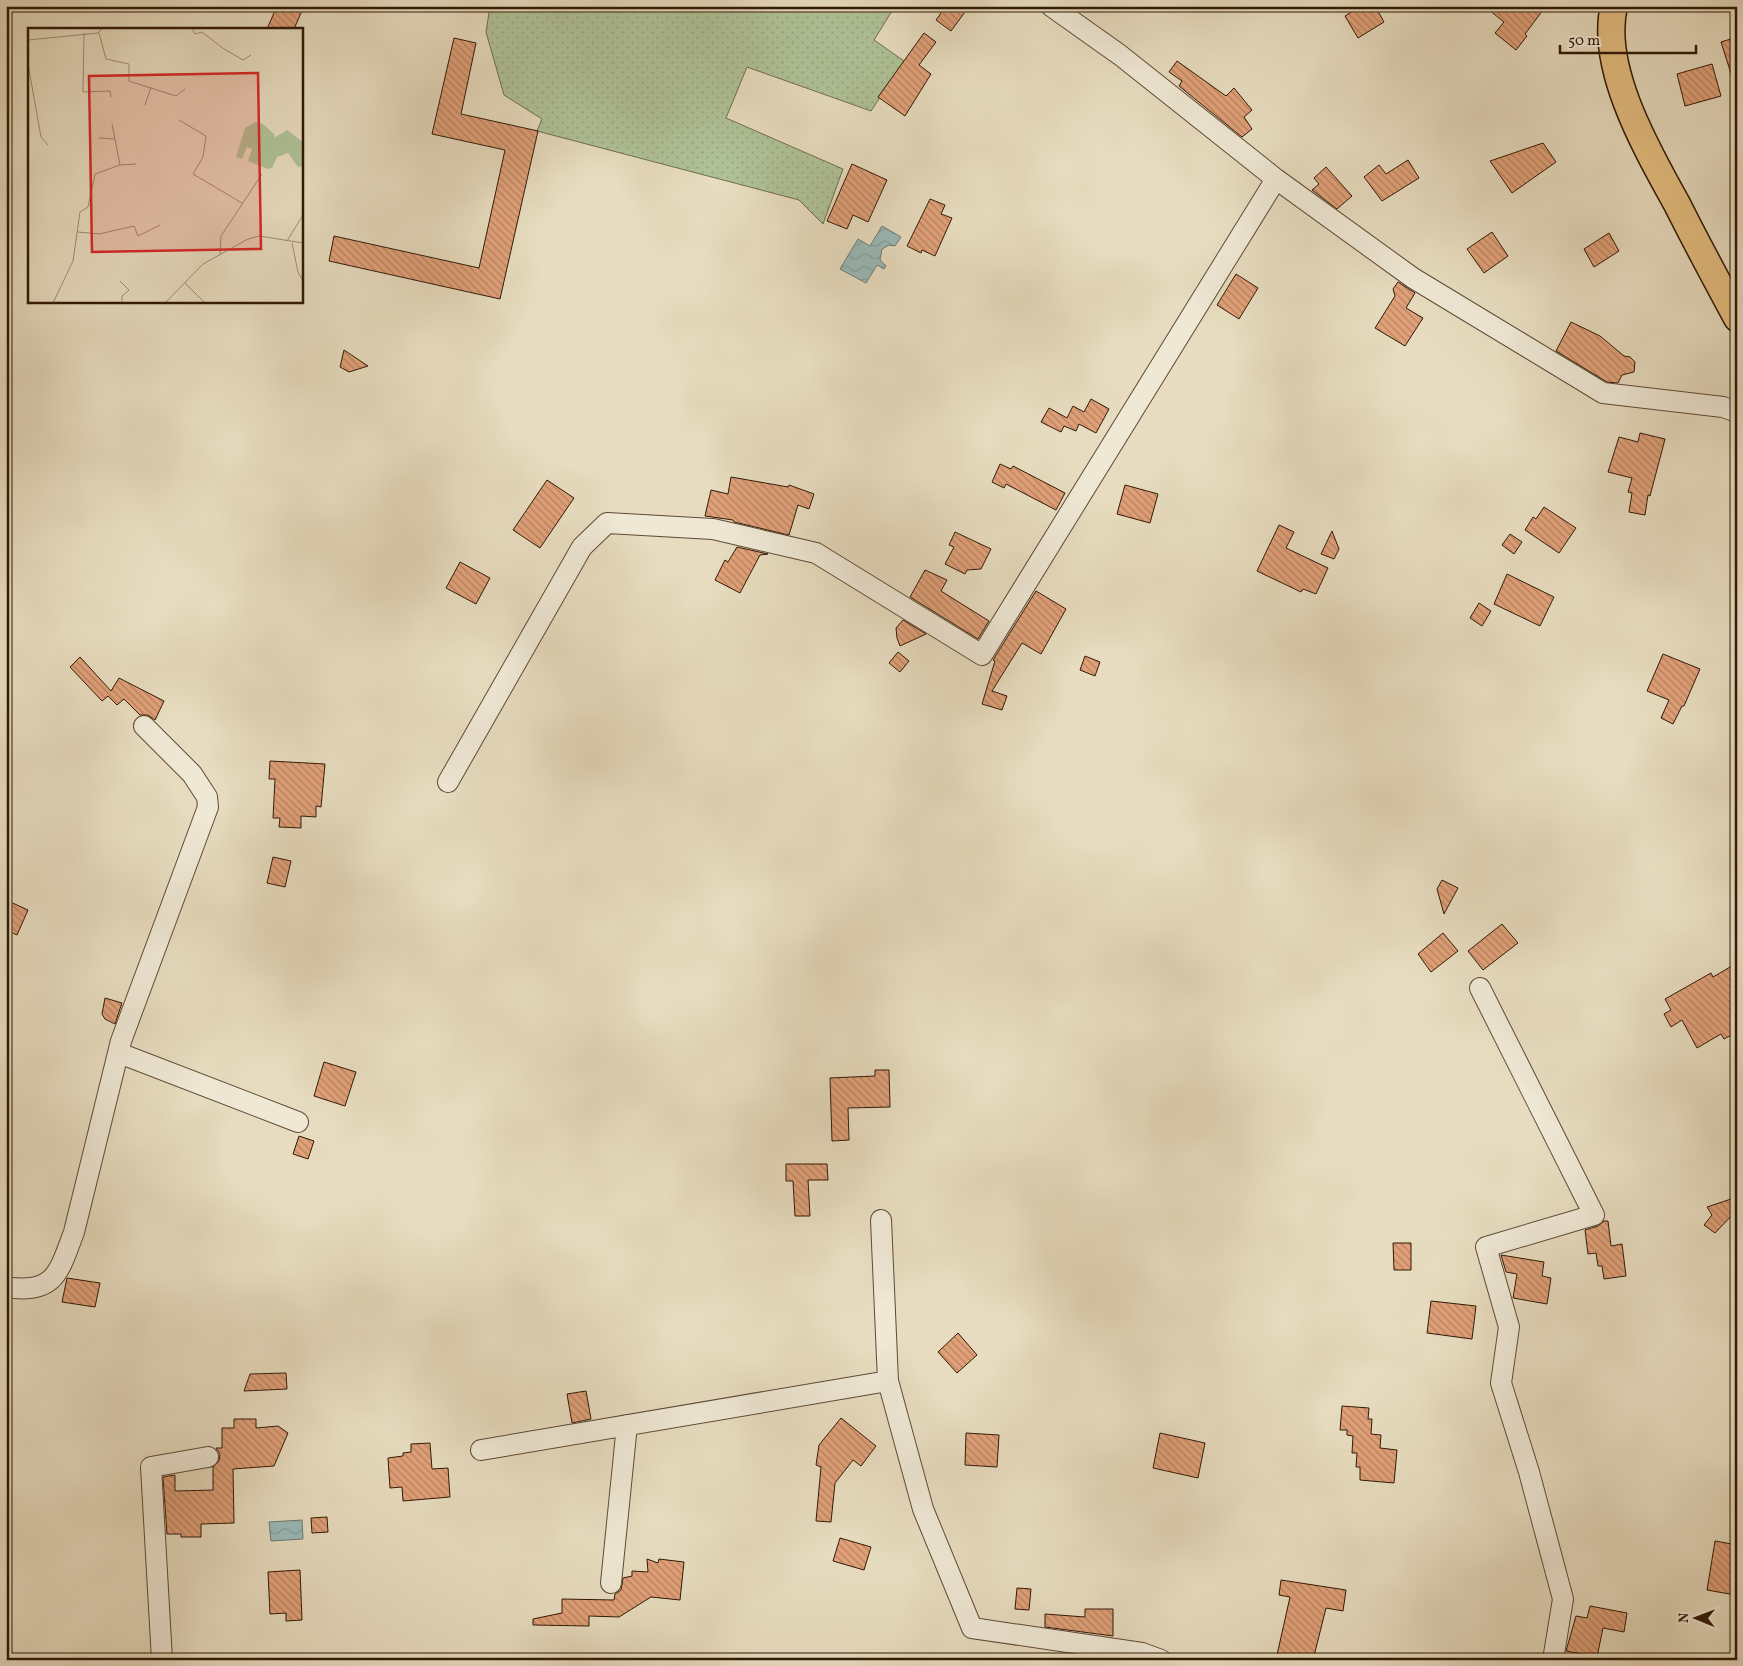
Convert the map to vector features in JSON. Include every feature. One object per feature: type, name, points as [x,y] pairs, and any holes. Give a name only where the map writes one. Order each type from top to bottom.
[{"type":"main road","points":[[1614,6],[1611,18],[1613,60],[1636,127],[1737,318]]},
{"type":"street","points":[[1051,6],[1120,55],[1276,179],[1413,278],[1603,393],[1723,407],[1737,412]]},
{"type":"street","points":[[448,782],[582,547],[607,523],[713,529],[816,553],[982,655],[1276,179]]},
{"type":"street","points":[[6,1287],[30,1289],[44,1285],[58,1271],[64,1259],[74,1232],[125,1032],[208,807],[207,797],[192,774],[144,726]]},
{"type":"street","points":[[1480,988],[1594,1215],[1486,1247],[1509,1327],[1501,1383],[1529,1472],[1563,1599],[1553,1660]]},
{"type":"street","points":[[119,1053],[298,1122]]},
{"type":"street","points":[[881,1220],[888,1381],[923,1509],[972,1628],[1142,1653],[1161,1660]]},
{"type":"street","points":[[481,1450],[888,1381]]},
{"type":"street","points":[[611,1583],[627,1425]]},
{"type":"street","points":[[162,1660],[151,1467],[208,1457]]},
{"type":"green space","points":[[490,6],[895,6],[874,40],[904,61],[871,111],[747,67],[726,118],[843,169],[823,224],[799,200],[537,131],[542,119],[504,95],[486,32]]},
{"type":"water","points":[[882,226],[901,237],[895,246],[889,245],[882,249],[880,260],[886,266],[884,269],[877,265],[866,283],[840,269],[858,239],[870,246]]},
{"type":"water","points":[[302,1520],[303,1539],[271,1541],[269,1522]]},
{"type":"building","points":[[277,6],[304,6],[294,28],[267,28]]},
{"type":"building","points":[[946,6],[958,6],[965,12],[951,31],[936,20]]},
{"type":"building","points":[[1361,6],[1375,6],[1384,22],[1358,38],[1345,16]]},
{"type":"building","points":[[1484,6],[1546,6],[1525,34],[1527,36],[1516,50],[1495,33],[1504,22]]},
{"type":"building","points":[[924,33],[936,42],[919,65],[931,74],[905,116],[878,97]]},
{"type":"building","points":[[1737,37],[1737,83],[1734,83],[1721,42]]},
{"type":"building","points":[[454,38],[476,43],[461,114],[538,131],[500,299],[329,261],[334,236],[479,268],[505,150],[432,134]]},
{"type":"building","points":[[1177,61],[1226,96],[1234,88],[1252,110],[1244,117],[1252,129],[1242,137],[1179,86],[1182,81],[1169,72]]},
{"type":"building","points":[[1712,64],[1721,96],[1685,106],[1677,74]]},
{"type":"building","points":[[1543,143],[1556,162],[1512,193],[1490,161]]},
{"type":"building","points":[[1408,160],[1419,178],[1382,201],[1364,177],[1379,165],[1386,174]]},
{"type":"building","points":[[852,164],[887,180],[868,222],[853,215],[847,229],[827,221]]},
{"type":"building","points":[[1326,167],[1352,196],[1337,209],[1312,190],[1319,184],[1314,178]]},
{"type":"building","points":[[930,199],[945,205],[941,214],[952,218],[935,256],[922,250],[921,253],[907,246]]},
{"type":"building","points":[[1492,232],[1508,256],[1484,273],[1467,249]]},
{"type":"building","points":[[1609,233],[1619,251],[1594,267],[1584,249]]},
{"type":"building","points":[[1236,274],[1258,288],[1239,319],[1217,305]]},
{"type":"building","points":[[1398,282],[1415,293],[1406,308],[1423,318],[1405,346],[1375,328],[1395,296],[1393,289]]},
{"type":"building","points":[[1571,322],[1600,336],[1624,356],[1630,357],[1635,362],[1634,372],[1622,375],[1618,383],[1607,382],[1556,351]]},
{"type":"building","points":[[344,350],[368,366],[349,372],[340,367]]},
{"type":"building","points":[[1091,399],[1109,409],[1096,433],[1079,424],[1076,431],[1064,426],[1061,432],[1041,422],[1049,408],[1067,418],[1073,406],[1084,412]]},
{"type":"building","points":[[1640,433],[1665,439],[1650,496],[1648,495],[1645,515],[1629,512],[1632,493],[1628,492],[1632,478],[1608,472],[1619,437],[1638,442]]},
{"type":"building","points":[[1000,464],[1011,469],[1013,466],[1065,493],[1056,510],[1006,484],[1004,488],[992,482]]},
{"type":"building","points":[[731,477],[788,487],[789,485],[814,494],[809,509],[798,505],[789,535],[734,522],[733,520],[705,516],[711,490],[728,494]]},
{"type":"building","points":[[547,480],[574,498],[540,548],[513,530]]},
{"type":"building","points":[[1125,485],[1158,494],[1150,523],[1117,514]]},
{"type":"building","points":[[1544,507],[1576,528],[1559,553],[1525,530],[1533,517],[1536,519]]},
{"type":"building","points":[[1279,525],[1294,532],[1286,548],[1328,568],[1316,594],[1303,589],[1301,592],[1257,571]]},
{"type":"building","points":[[1332,531],[1339,549],[1334,559],[1321,554]]},
{"type":"building","points":[[955,532],[991,549],[981,569],[967,570],[965,574],[945,564],[954,547],[949,545]]},
{"type":"building","points":[[1510,534],[1522,542],[1514,554],[1502,545]]},
{"type":"building","points":[[737,547],[768,554],[760,555],[740,593],[715,580],[725,560],[728,562]]},
{"type":"building","points":[[460,562],[490,578],[476,604],[446,588]]},
{"type":"building","points":[[925,570],[947,580],[941,591],[989,621],[978,639],[910,597]]},
{"type":"building","points":[[1507,574],[1554,597],[1540,626],[1494,604]]},
{"type":"building","points":[[1036,591],[1066,609],[1041,654],[1022,643],[992,691],[1007,696],[1002,710],[982,704],[995,661],[993,660]]},
{"type":"building","points":[[1479,603],[1491,611],[1482,626],[1470,618]]},
{"type":"building","points":[[903,620],[926,634],[900,646],[896,628]]},
{"type":"building","points":[[898,652],[909,661],[900,672],[889,663]]},
{"type":"building","points":[[1663,654],[1700,669],[1684,706],[1682,706],[1673,724],[1661,718],[1669,700],[1647,691]]},
{"type":"building","points":[[1085,656],[1100,662],[1095,676],[1080,670]]},
{"type":"building","points":[[80,657],[111,691],[119,678],[164,701],[155,720],[148,715],[140,715],[124,699],[117,705],[108,696],[102,701],[70,667]]},
{"type":"building","points":[[270,761],[325,764],[321,807],[316,806],[316,817],[301,816],[301,828],[279,827],[280,818],[273,818],[275,779],[269,779]]},
{"type":"building","points":[[273,857],[291,861],[285,887],[267,883]]},
{"type":"building","points":[[1442,880],[1458,888],[1444,914],[1437,889]]},
{"type":"building","points":[[6,900],[28,910],[17,935],[6,930]]},
{"type":"building","points":[[1502,924],[1518,943],[1483,970],[1468,951]]},
{"type":"building","points":[[1443,933],[1458,951],[1431,972],[1418,954]]},
{"type":"building","points":[[1737,963],[1737,1032],[1724,1039],[1721,1034],[1697,1048],[1682,1020],[1671,1027],[1664,1014],[1671,1010],[1665,999],[1711,973],[1713,977]]},
{"type":"building","points":[[105,998],[122,1003],[115,1024],[105,1019],[102,1014]]},
{"type":"building","points":[[324,1062],[356,1072],[345,1106],[314,1096]]},
{"type":"building","points":[[875,1070],[889,1070],[890,1107],[848,1108],[849,1140],[832,1141],[830,1078],[875,1076]]},
{"type":"building","points":[[299,1136],[314,1141],[308,1159],[293,1154]]},
{"type":"building","points":[[786,1164],[827,1164],[828,1180],[808,1180],[810,1216],[795,1216],[793,1181],[786,1181]]},
{"type":"building","points":[[1737,1197],[1737,1210],[1715,1233],[1704,1225],[1712,1215],[1707,1207]]},
{"type":"building","points":[[1604,1221],[1608,1221],[1611,1246],[1622,1244],[1626,1276],[1604,1279],[1602,1266],[1598,1266],[1596,1253],[1588,1254],[1585,1230],[1598,1226]]},
{"type":"building","points":[[1393,1243],[1411,1243],[1411,1270],[1394,1270]]},
{"type":"building","points":[[1501,1255],[1544,1262],[1542,1276],[1551,1278],[1547,1304],[1513,1298],[1517,1274],[1506,1272]]},
{"type":"building","points":[[67,1278],[100,1283],[95,1307],[62,1302]]},
{"type":"building","points":[[1431,1301],[1476,1306],[1472,1339],[1427,1333]]},
{"type":"building","points":[[958,1333],[977,1355],[957,1373],[938,1352]]},
{"type":"building","points":[[286,1373],[287,1389],[244,1391],[250,1374]]},
{"type":"building","points":[[586,1391],[591,1419],[572,1423],[567,1394]]},
{"type":"building","points":[[1342,1406],[1369,1408],[1368,1419],[1372,1419],[1371,1434],[1381,1435],[1380,1448],[1397,1450],[1394,1483],[1360,1480],[1360,1467],[1356,1467],[1357,1453],[1352,1453],[1353,1436],[1347,1435],[1347,1430],[1340,1430]]},
{"type":"building","points":[[841,1418],[876,1446],[861,1466],[853,1460],[835,1483],[831,1522],[816,1521],[821,1467],[816,1465],[819,1445]]},
{"type":"building","points":[[234,1419],[256,1419],[256,1428],[278,1426],[288,1433],[274,1466],[233,1469],[234,1523],[201,1524],[201,1537],[181,1537],[181,1534],[167,1534],[163,1477],[175,1475],[175,1491],[213,1490],[213,1467],[219,1461],[220,1454],[216,1448],[222,1448],[222,1428],[234,1428]]},
{"type":"building","points":[[966,1433],[999,1435],[997,1467],[965,1465]]},
{"type":"building","points":[[1160,1433],[1205,1443],[1198,1478],[1153,1468]]},
{"type":"building","points":[[430,1443],[432,1469],[448,1468],[450,1497],[403,1501],[402,1487],[390,1488],[388,1458],[403,1456],[403,1453],[411,1452],[411,1444]]},
{"type":"building","points":[[327,1517],[328,1532],[312,1533],[311,1518]]},
{"type":"building","points":[[840,1538],[871,1547],[864,1570],[833,1561]]},
{"type":"building","points":[[1715,1541],[1737,1545],[1737,1586],[1735,1595],[1707,1590]]},
{"type":"building","points":[[647,1559],[658,1563],[659,1559],[684,1562],[680,1600],[651,1597],[619,1617],[589,1616],[589,1626],[533,1625],[533,1619],[562,1613],[562,1599],[614,1600],[615,1594],[621,1590],[623,1578],[632,1576],[632,1571],[648,1572]]},
{"type":"building","points":[[300,1570],[302,1620],[286,1621],[286,1613],[270,1614],[268,1572]]},
{"type":"building","points":[[1281,1580],[1346,1590],[1343,1611],[1326,1608],[1313,1660],[1298,1660],[1277,1655],[1290,1597],[1279,1595]]},
{"type":"building","points":[[1017,1588],[1031,1589],[1029,1610],[1015,1609]]},
{"type":"building","points":[[1590,1606],[1627,1613],[1624,1632],[1603,1628],[1597,1657],[1566,1651],[1576,1616],[1587,1618]]},
{"type":"building","points":[[1085,1609],[1113,1609],[1113,1636],[1045,1627],[1045,1614],[1085,1617]]}]
